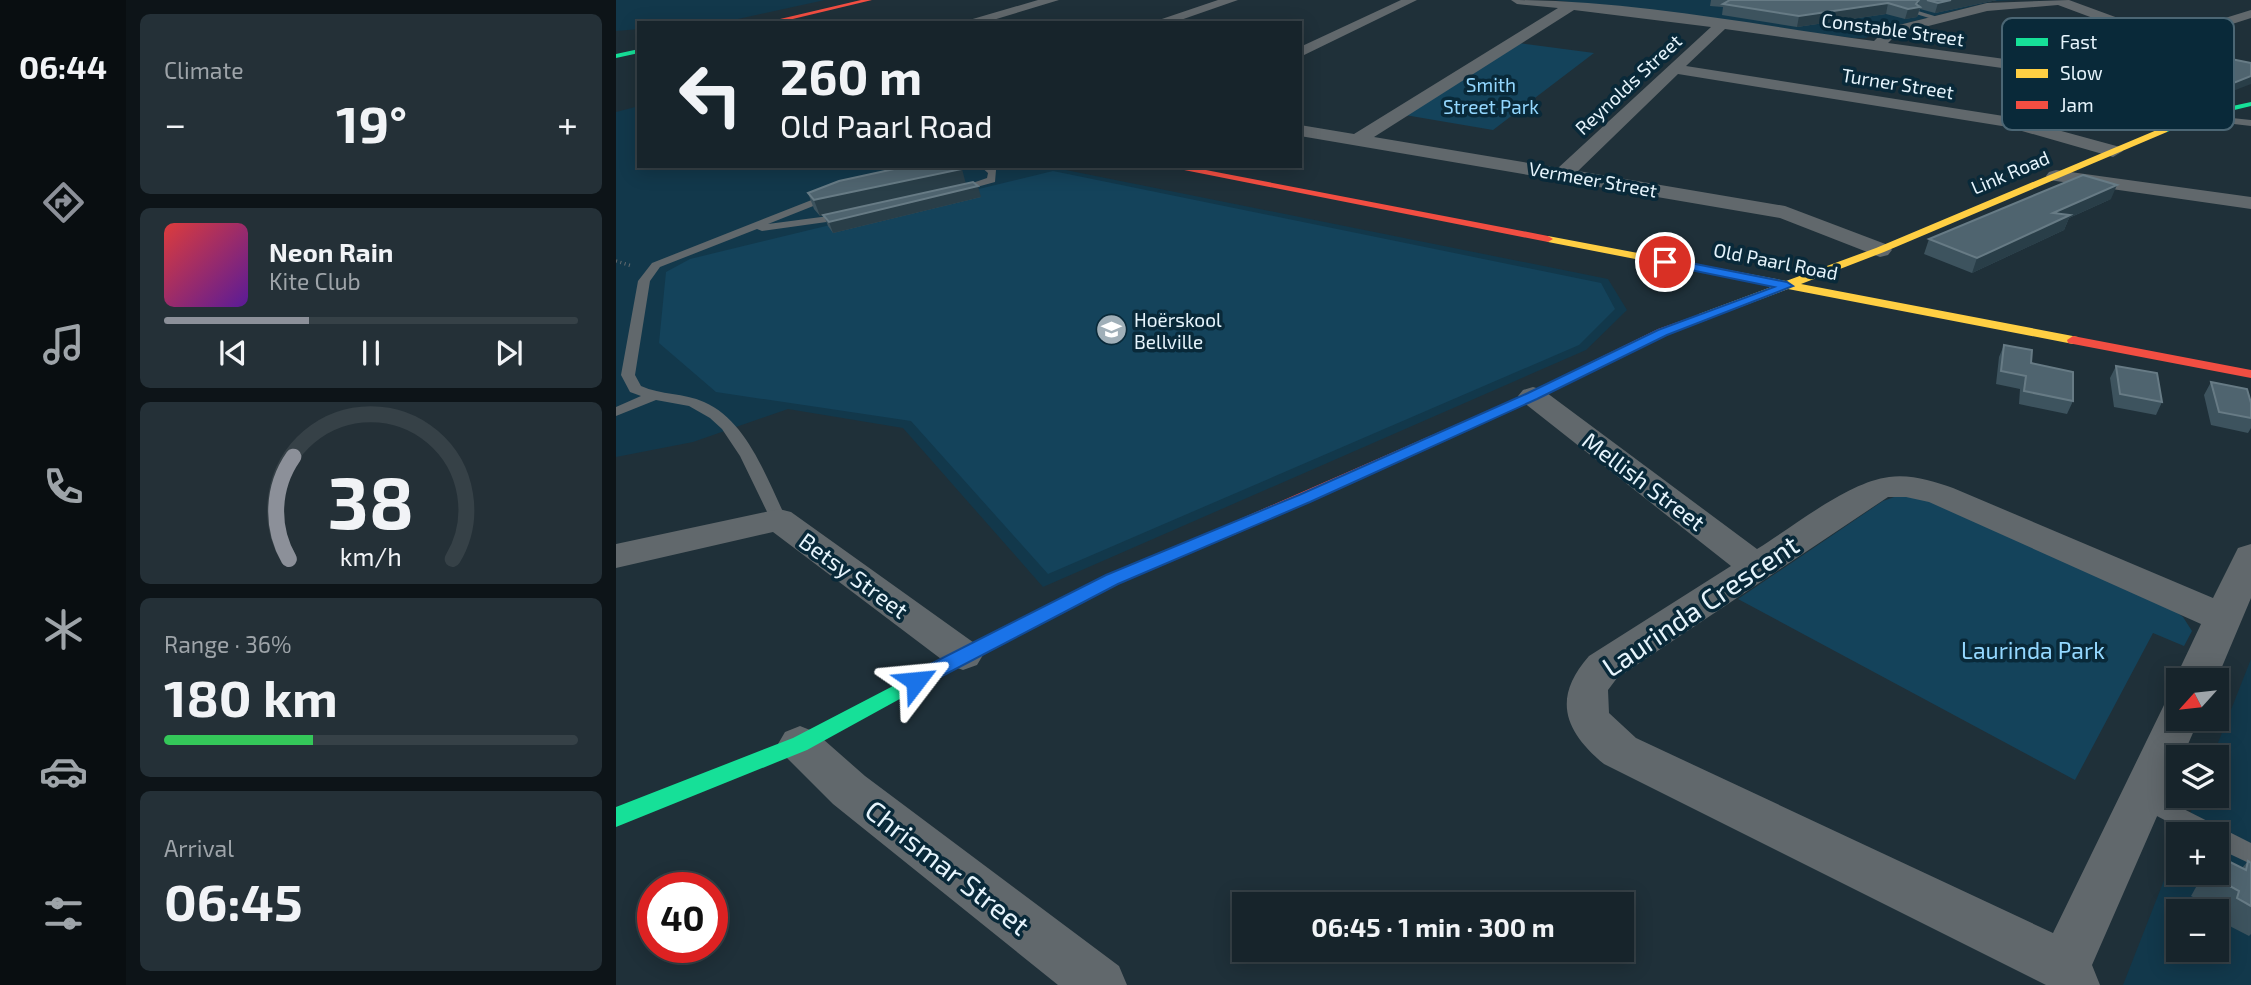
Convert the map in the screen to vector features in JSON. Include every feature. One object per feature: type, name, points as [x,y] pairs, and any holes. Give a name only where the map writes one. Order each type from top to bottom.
[{"type":"street","points":[[775,21],[869,0]]},
{"type":"street","points":[[974,21],[1053,0]]},
{"type":"street","points":[[1164,21],[1232,0]]},
{"type":"street","points":[[1302,52],[1411,0]]},
{"type":"street","name":"Constable Street","points":[[1517,0],[1722,24],[2002,62]]},
{"type":"street","points":[[1877,46],[1892,32],[1997,4],[2058,1],[2105,18]]},
{"type":"street","points":[[2230,3],[2251,12]]},
{"type":"street","points":[[1358,139],[1571,6]]},
{"type":"street","points":[[2233,18],[2251,12]]},
{"type":"street","name":"Reynolds Street","points":[[1563,174],[1722,24]]},
{"type":"street","points":[[616,47],[637,45]]},
{"type":"street","points":[[616,58],[637,52]]},
{"type":"street","points":[[616,58],[637,64]]},
{"type":"street","name":"Turner Street","points":[[1674,69],[2002,121]]},
{"type":"street","name":"Vermeer Street","points":[[1302,130],[1785,212],[1880,250]]},
{"type":"street","name":"Turner Street","points":[[2038,130],[2113,151]]},
{"type":"street","name":"Link Road","points":[[616,817],[800,744],[963,655],[1112,579],[1283,508],[1532,396],[1662,332],[1880,250],[2163,130]]},
{"type":"street","name":"Old Paarl Road","points":[[1179,168],[2251,374]]},
{"type":"street","points":[[2056,176],[2251,203]]},
{"type":"street","name":"Mellish Street","points":[[1532,396],[1755,566]]},
{"type":"street","name":"Laurinda Crescent","points":[[2069,975],[1619,751],[1604,739],[1593,725],[1585,697],[1594,675],[1755,566],[1871,492],[1890,487],[1914,488],[1954,501],[2223,618]]},
{"type":"street","points":[[616,556],[779,520]]},
{"type":"street","name":"Betsy Street","points":[[779,520],[963,655]]},
{"type":"street","points":[[2201,668],[2251,556]]},
{"type":"street","points":[[2069,975],[2172,732]]},
{"type":"street","name":"Chrismar Street","points":[[800,744],[849,790],[1100,985]]},
{"type":"lane","points":[[1918,13],[1954,24]]},
{"type":"lane","points":[[945,194],[980,186],[992,180],[993,172],[988,168]]},
{"type":"lane","points":[[779,520],[731,429],[701,405],[651,397],[635,389],[628,375],[644,281],[648,273],[667,260],[845,191]]},
{"type":"lane","points":[[739,231],[825,221],[852,215]]},
{"type":"lane","points":[[616,412],[651,397]]},
{"type":"lane","points":[[2143,798],[2188,822]]},
{"type":"lane","points":[[2229,843],[2251,854]]},
{"type":"shaded area","points":[[616,0],[825,0],[729,21],[637,21],[637,29],[616,31]]},
{"type":"shaded area","points":[[1554,0],[2017,0],[1993,1],[1883,29],[1866,38],[1853,38]]},
{"type":"shaded area","name":"Hoërskool Bellville","points":[[637,107],[637,168],[1056,168],[1608,279],[1627,310],[1586,350],[1043,587],[903,428],[788,409],[693,442],[616,457],[616,112]]},
{"type":"shaded area","points":[[2251,659],[2251,985],[2123,985],[2166,875],[2166,885],[2229,885],[2229,822],[2187,822],[2192,808],[2229,808],[2229,745],[2217,745],[2222,732],[2230,732],[2230,712]]},
{"type":"green space","name":"Smith Street Park","points":[[1518,43],[1594,53],[1493,130],[1405,115]]},
{"type":"green space","name":"Hoërskool Bellville","points":[[1053,171],[1601,283],[1615,309],[1579,345],[1048,574],[911,421],[716,392],[659,343],[666,272],[690,259]]},
{"type":"green space","name":"Laurinda Park","points":[[1897,496],[1924,498],[2171,608],[2183,617],[2192,631],[2184,646],[2153,633],[2075,780],[1738,599],[1883,501]]},
{"type":"building","points":[[1730,0],[1919,0],[1916,4],[1920,7],[1908,9],[1888,3],[1799,16],[1723,4]]},
{"type":"building","points":[[1927,0],[1951,0],[1938,3]]},
{"type":"building","points":[[2234,60],[2251,63],[2251,76],[2234,83]]},
{"type":"building","points":[[899,168],[962,169],[814,200],[808,193],[839,181]]},
{"type":"building","points":[[2083,175],[2117,185],[2053,213],[2070,215],[1977,258],[1929,239]]},
{"type":"building","points":[[973,182],[978,186],[829,222],[823,215]]},
{"type":"building","points":[[2004,345],[2032,350],[2031,363],[2073,372],[2073,401],[2024,391],[2026,376],[2001,371]]},
{"type":"building","points":[[2116,366],[2157,373],[2162,402],[2120,394]]},
{"type":"building","points":[[2211,382],[2247,389],[2251,418],[2219,412]]},
{"type":"building","points":[[2248,861],[2251,863],[2251,906],[2237,898],[2239,891],[2228,885],[2229,862],[2246,870]]},
{"type":"traffic: fast","points":[[616,56],[637,51]]},
{"type":"traffic: fast","points":[[2234,108],[2251,104]]},
{"type":"traffic: fast","points":[[616,817],[800,744],[920,679]]},
{"type":"traffic: slow","points":[[1703,317],[1880,250],[2164,130]]},
{"type":"traffic: slow","points":[[1548,239],[2073,340]]},
{"type":"traffic: slow","points":[[920,679],[1112,579],[1230,530]]},
{"type":"traffic: jam","points":[[775,21],[869,0]]},
{"type":"traffic: jam","points":[[1179,168],[1548,239]]},
{"type":"traffic: jam","points":[[1230,530],[1533,396],[1662,332],[1703,317]]},
{"type":"traffic: jam","points":[[2073,340],[2251,374]]},
{"type":"place","name":"Hoërskool Bellville","points":[[1111,330]]},
{"type":"route","points":[[916,681],[1112,579],[1305,498],[1532,396],[1662,332],[1787,286],[1665,262]]}]
